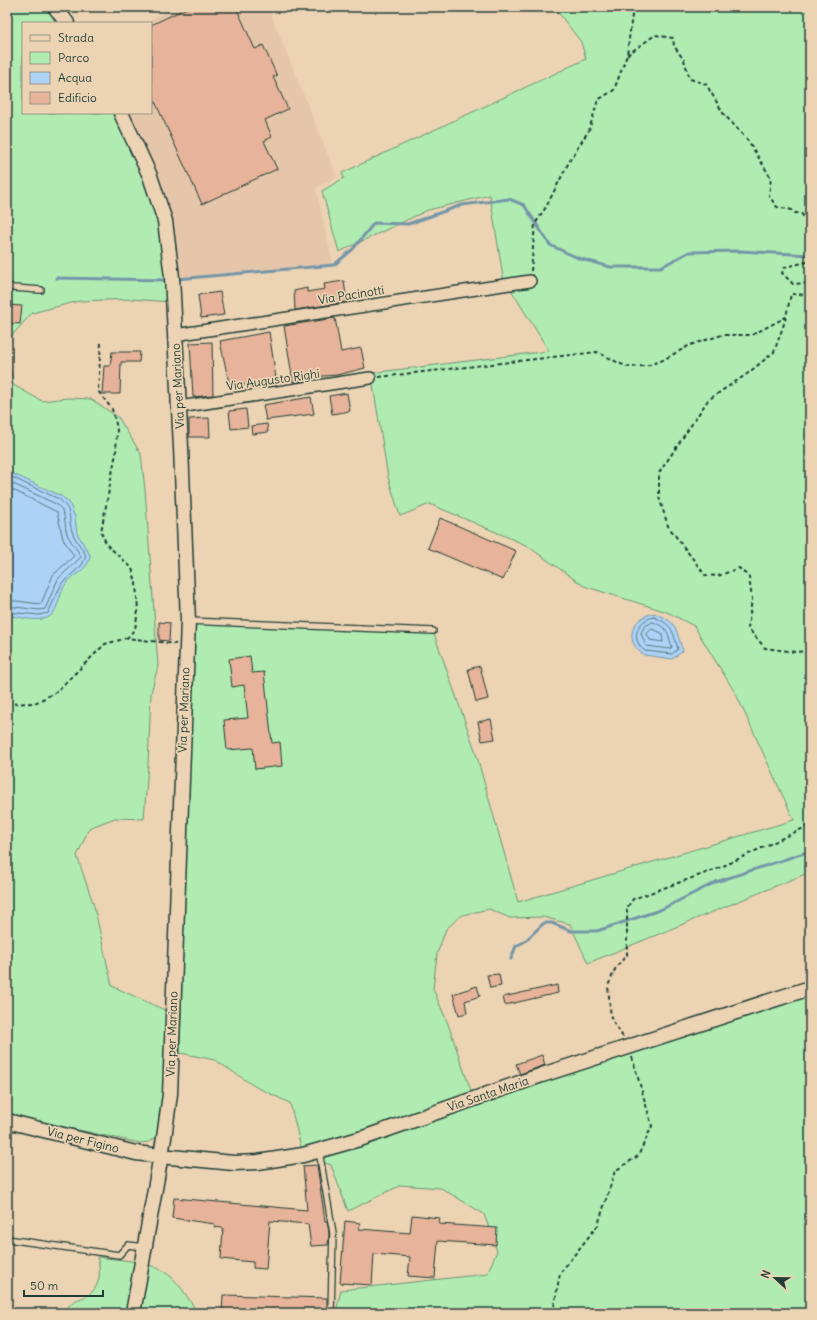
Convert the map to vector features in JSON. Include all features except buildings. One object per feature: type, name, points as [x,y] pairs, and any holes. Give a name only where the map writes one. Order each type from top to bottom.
[{"type":"street","points":[[55,7],[66,22]]},
{"type":"street","name":"Via per Mariano","points":[[120,114],[150,176],[165,221],[172,277],[188,621],[170,1094],[133,1313]]},
{"type":"street","name":"Via Pacinotti","points":[[175,334],[530,281]]},
{"type":"street","name":"Via Augusto Righi","points":[[179,407],[370,378]]},
{"type":"street","name":"Via Santa Maria","points":[[160,1156],[234,1164],[303,1155],[363,1138],[628,1046],[810,988]]},
{"type":"street","name":"Via per Figino","points":[[7,1121],[136,1153],[160,1156]]},
{"type":"lane","points":[[7,285],[13,288],[40,290]]},
{"type":"lane","points":[[188,621],[433,631]]},
{"type":"lane","points":[[319,1150],[333,1233],[331,1313]]},
{"type":"lane","points":[[7,1239],[119,1255],[128,1245],[144,1247]]},
{"type":"path","points":[[530,281],[535,224],[546,207],[570,160],[589,130],[598,100],[614,90],[627,55],[633,7]]},
{"type":"path","points":[[627,55],[655,35],[673,38],[674,46],[684,60],[690,79],[706,84],[723,113],[749,142],[771,178],[769,196],[777,207],[792,210],[795,213],[801,213],[809,225],[810,233]]},
{"type":"path","points":[[810,255],[807,262],[785,267],[782,273],[793,284],[810,283]]},
{"type":"path","points":[[810,295],[791,294],[786,317],[774,352],[747,374],[708,400],[659,473],[659,497],[668,526],[705,575],[718,576],[739,568],[749,577],[752,599],[748,628],[765,648],[795,652],[810,651]]},
{"type":"path","points":[[370,378],[597,352],[627,367],[646,366],[663,360],[690,345],[722,335],[752,335],[786,317]]},
{"type":"path","points":[[101,343],[98,391],[112,409],[117,428],[116,453],[101,532],[107,545],[132,568],[136,583],[138,611],[134,629],[127,638]]},
{"type":"path","points":[[7,704],[35,703],[56,692],[105,644],[127,638],[187,646]]},
{"type":"path","points":[[553,1313],[560,1272],[598,1225],[615,1171],[638,1156],[652,1126],[628,1046],[611,1018],[608,986],[616,967],[627,955],[627,908],[633,899],[717,869],[810,825]]},
{"type":"shaded area","points":[[173,7],[268,7],[337,177],[316,188],[333,264],[177,278],[127,114],[152,114],[152,22],[148,22]]},
{"type":"green space","points":[[7,7],[49,7],[60,22],[22,22],[22,114],[116,114],[156,206],[169,302],[133,299],[79,301],[32,313],[7,341]]},
{"type":"green space","points":[[554,7],[810,7],[810,872],[588,963],[570,924],[543,917],[510,918],[489,909],[462,915],[446,929],[437,954],[433,989],[448,1024],[473,1097],[810,989],[810,1313],[336,1313],[341,1290],[487,1274],[497,1251],[484,1214],[441,1188],[401,1185],[348,1211],[331,1165],[303,1155],[290,1103],[256,1087],[215,1060],[180,1053],[192,621],[433,631],[475,750],[518,902],[794,820],[736,694],[694,626],[667,612],[584,586],[526,545],[430,504],[400,516],[388,477],[371,373],[549,351],[503,277],[490,195],[428,210],[339,252],[322,191],[344,178],[342,173],[586,59],[581,42]]},
{"type":"green space","points":[[7,347],[13,385],[42,401],[67,398],[91,399],[118,417],[141,454],[158,666],[151,693],[144,819],[115,818],[89,828],[77,856],[94,906],[112,986],[171,1013],[169,1058],[157,1137],[149,1142],[140,1143],[7,1115]]},
{"type":"green space","points":[[97,1257],[122,1260],[156,1267],[178,1284],[198,1313],[65,1313],[70,1304],[87,1296],[97,1285],[99,1266]]},
{"type":"water","points":[[7,471],[61,496],[69,502],[75,517],[77,533],[90,555],[84,568],[65,585],[54,612],[47,618],[32,619],[7,615]]},
{"type":"water","points":[[654,613],[668,620],[677,631],[683,651],[672,659],[644,655],[633,643],[632,631],[635,625],[646,616]]},
{"type":"waterway","points":[[177,279],[334,265],[353,249],[374,223],[408,224],[462,205],[509,199],[524,205],[550,245],[578,258],[610,267],[661,267],[689,252],[740,251],[810,255]]},
{"type":"waterway","points":[[56,278],[165,280]]},
{"type":"waterway","points":[[511,959],[516,946],[524,942],[544,923],[552,923],[571,931],[597,931],[660,910],[716,882],[810,851]]}]
